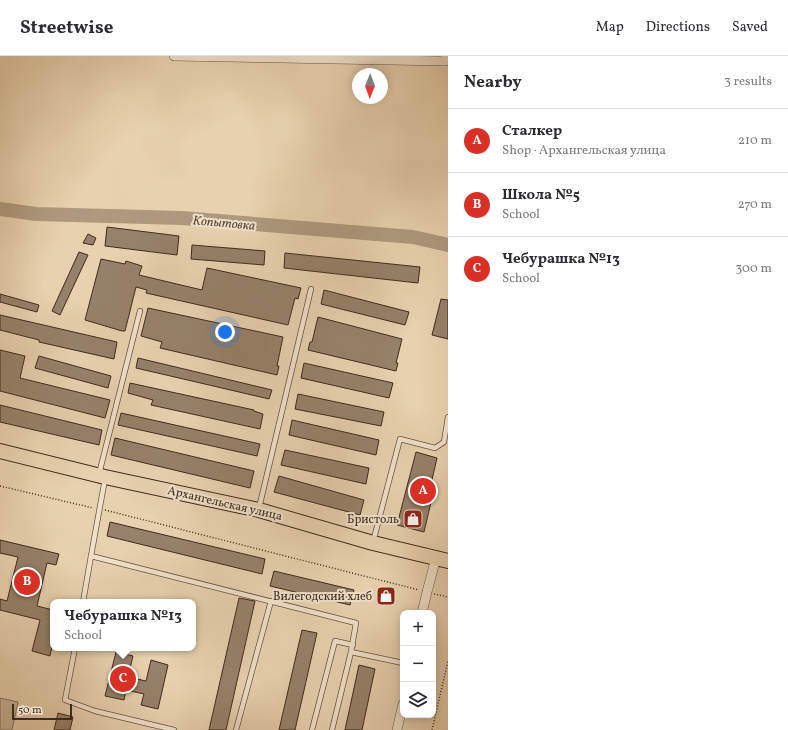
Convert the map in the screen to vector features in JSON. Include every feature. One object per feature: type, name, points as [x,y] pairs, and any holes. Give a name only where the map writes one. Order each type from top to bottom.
[{"type":"main road","name":"Архангельская улица","points":[[0,452],[259,510],[373,543],[442,560]]},
{"type":"street","points":[[174,56],[446,59]]},
{"type":"street","points":[[423,610],[426,592],[442,560]]},
{"type":"street","points":[[397,730],[400,717]]},
{"type":"lane","points":[[259,510],[311,289]]},
{"type":"lane","points":[[84,599],[100,509],[102,476],[140,311]]},
{"type":"lane","points":[[373,543],[400,440],[435,448],[444,442],[448,417]]},
{"type":"lane","points":[[91,556],[356,623],[351,652],[332,730]]},
{"type":"lane","points":[[236,730],[270,601]]},
{"type":"lane","points":[[312,730],[334,640],[352,645]]},
{"type":"lane","points":[[74,651],[66,700],[95,711],[174,730]]},
{"type":"lane","points":[[351,652],[400,662]]},
{"type":"path","points":[[0,486],[100,509],[448,597]]},
{"type":"path","points":[[432,730],[448,661]]},
{"type":"shaded area","points":[[0,698],[18,702],[12,730],[0,730]]},
{"type":"building","points":[[107,227],[179,236],[177,255],[105,246]]},
{"type":"building","points":[[88,234],[96,238],[93,245],[83,243]]},
{"type":"building","points":[[192,245],[265,251],[264,265],[191,259]]},
{"type":"building","points":[[79,252],[88,255],[60,315],[52,311]]},
{"type":"building","points":[[285,253],[420,267],[418,283],[284,268]]},
{"type":"building","points":[[101,259],[125,264],[126,261],[142,266],[139,275],[202,290],[207,268],[301,288],[298,299],[295,298],[288,325],[146,293],[147,290],[136,287],[125,331],[122,331],[85,320]]},
{"type":"building","points":[[324,290],[409,312],[405,325],[321,304]]},
{"type":"building","points":[[0,294],[39,305],[37,312],[0,302]]},
{"type":"building","points":[[441,299],[448,300],[448,339],[432,335]]},
{"type":"building","points":[[148,308],[283,337],[277,366],[279,366],[277,375],[160,348],[162,342],[141,336]]},
{"type":"building","points":[[0,315],[117,342],[114,359],[39,342],[39,340],[0,330]]},
{"type":"building","points":[[318,317],[402,339],[396,363],[398,363],[396,371],[308,350],[310,342],[312,342]]},
{"type":"building","points":[[0,350],[25,356],[20,378],[110,400],[105,418],[0,391]]},
{"type":"building","points":[[39,356],[111,376],[108,388],[35,368]]},
{"type":"building","points":[[138,358],[272,390],[269,399],[136,368]]},
{"type":"building","points":[[304,363],[393,383],[389,398],[301,378]]},
{"type":"building","points":[[130,383],[254,410],[263,414],[260,429],[151,405],[153,400],[128,393]]},
{"type":"building","points":[[298,394],[384,412],[381,426],[295,409]]},
{"type":"building","points":[[0,405],[102,430],[99,445],[0,422]]},
{"type":"building","points":[[121,413],[260,444],[257,456],[118,425]]},
{"type":"building","points":[[292,420],[379,440],[376,455],[289,435]]},
{"type":"building","points":[[115,438],[254,471],[250,488],[111,455]]},
{"type":"building","points":[[285,450],[369,468],[366,484],[281,465]]},
{"type":"building","points":[[416,452],[437,458],[428,497],[432,498],[424,532],[397,525]]},
{"type":"building","points":[[279,476],[364,500],[360,515],[274,492]]},
{"type":"building","points":[[110,522],[265,559],[262,574],[107,536]]},
{"type":"building","points":[[0,540],[59,554],[56,565],[47,563],[37,606],[50,609],[50,656],[32,651],[40,620],[0,610],[0,599],[7,601],[18,557],[0,553]]},
{"type":"building","points":[[274,571],[354,590],[350,605],[270,586]]},
{"type":"building","points":[[239,598],[255,601],[226,730],[209,730]]},
{"type":"building","points":[[302,630],[317,633],[295,730],[279,730]]},
{"type":"building","points":[[116,652],[133,656],[128,677],[146,681],[151,660],[168,665],[158,709],[141,705],[144,694],[126,690],[124,700],[105,696]]},
{"type":"building","points":[[359,665],[375,669],[362,730],[345,730]]},
{"type":"building","points":[[58,713],[73,717],[70,730],[54,730]]},
{"type":"waterway","name":"Копытовка","points":[[0,209],[36,214],[182,218],[413,237],[448,245]]},
{"type":"place","name":"Сталкер","points":[[423,491]]},
{"type":"place","name":"Бристоль","points":[[413,519]]},
{"type":"place","name":"Школа №5","points":[[27,582]]},
{"type":"place","name":"Вилегодский хлеб","points":[[386,596]]},
{"type":"place","name":"Чебурашка №13","points":[[123,679]]}]
